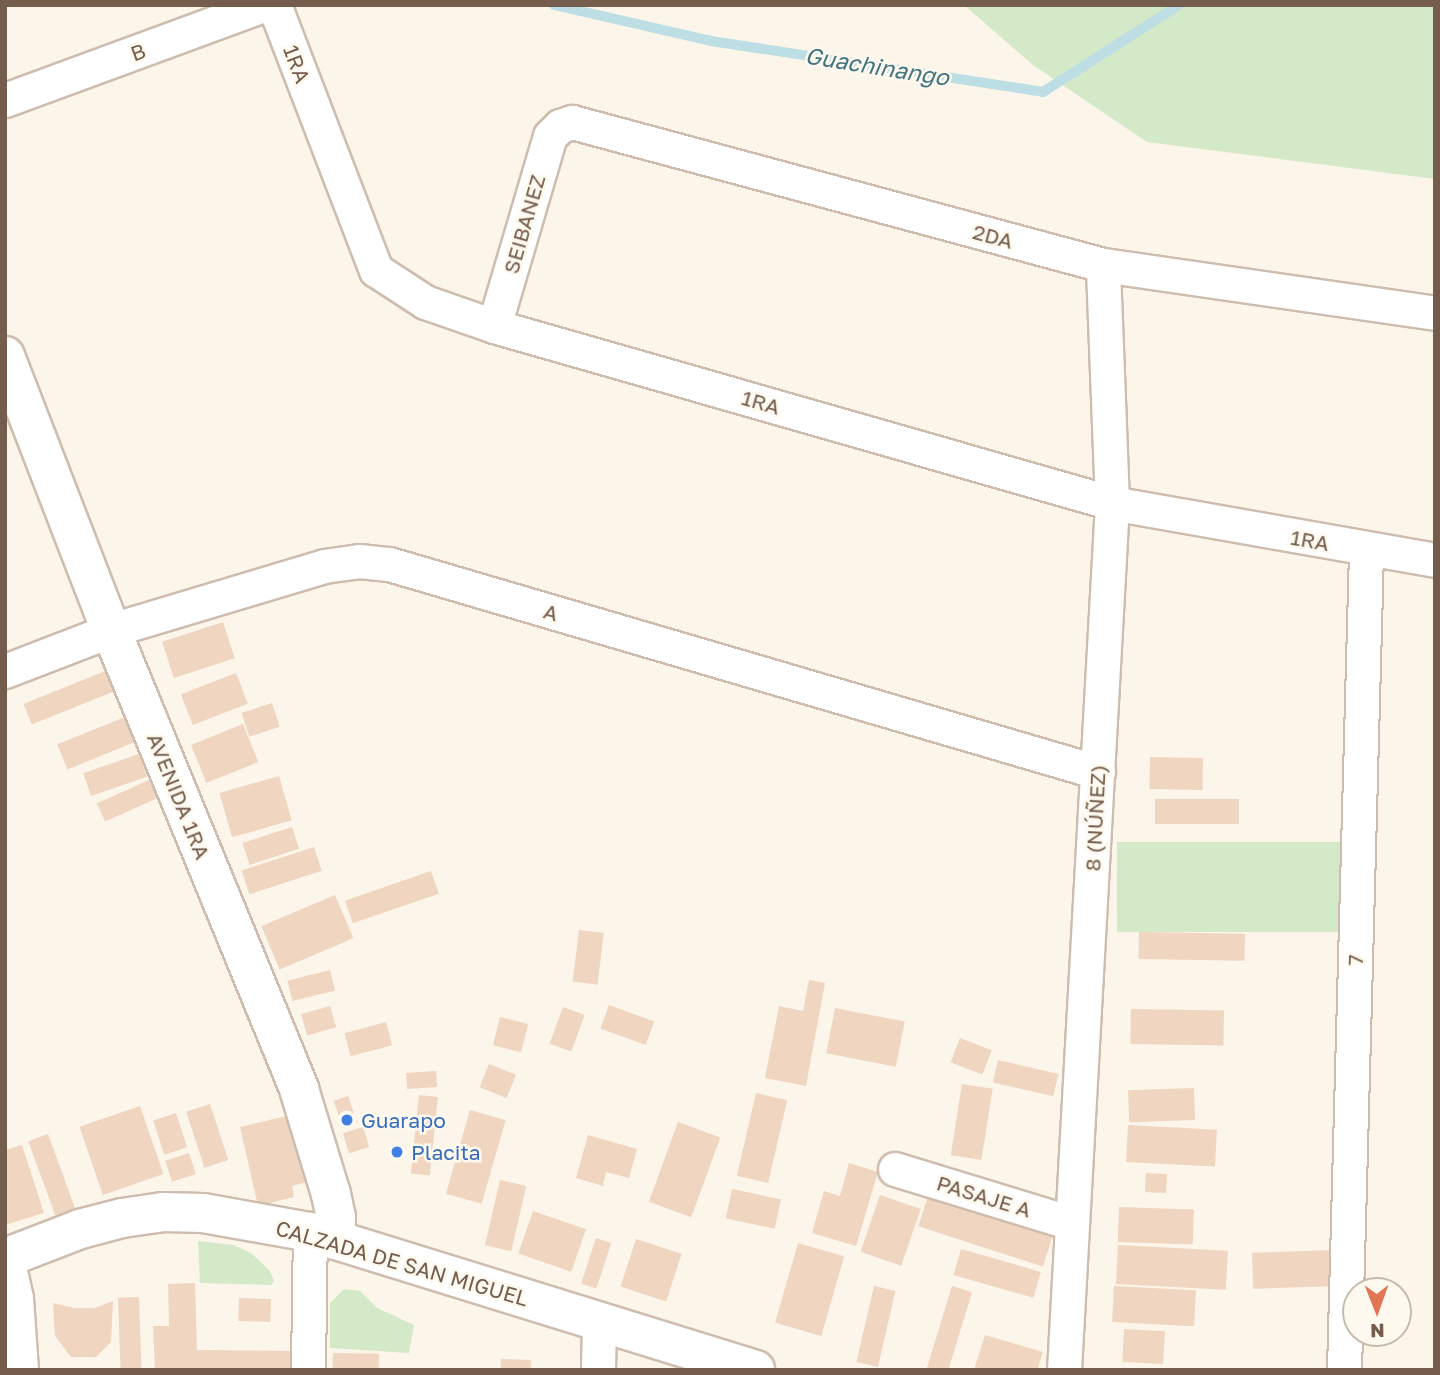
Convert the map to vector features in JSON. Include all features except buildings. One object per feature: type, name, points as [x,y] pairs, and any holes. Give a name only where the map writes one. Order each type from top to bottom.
[{"type":"street","name":"B","points":[[5,100],[261,6],[271,6]]},
{"type":"street","name":"1RA","points":[[271,6],[278,15],[376,270],[425,302],[494,326],[1112,503],[1366,550],[1435,560]]},
{"type":"street","name":"2DA","points":[[560,126],[572,122],[1103,265],[1435,313]]},
{"type":"street","name":"SEIBANEZ","points":[[494,326],[550,136],[560,126]]},
{"type":"street","name":"8 (NÚÑEZ)","points":[[1064,1370],[1112,503],[1103,265]]},
{"type":"street","name":"AVENIDA 1RA","points":[[5,356],[111,630],[299,1090],[336,1217],[322,1236]]},
{"type":"street","name":"7","points":[[1344,1370],[1366,550]]},
{"type":"street","name":"A","points":[[5,671],[111,630],[324,566],[359,561],[389,564],[1098,772]]},
{"type":"street","name":"PASAJE A","points":[[895,1169],[1072,1223]]},
{"type":"street","name":"CALZADA DE SAN MIGUEL","points":[[6,1257],[80,1229],[163,1212],[203,1213],[322,1236],[755,1370]]},
{"type":"street","points":[[308,1370],[322,1236]]},
{"type":"street","points":[[6,1257],[16,1298],[21,1370]]},
{"type":"street","points":[[598,1370],[599,1321]]},
{"type":"green space","points":[[964,5],[1435,5],[1435,179],[1147,142],[1033,65]]},
{"type":"green space","points":[[1117,842],[1345,842],[1345,932],[1117,932]]},
{"type":"green space","points":[[198,1241],[233,1245],[251,1253],[270,1271],[274,1281],[271,1285],[200,1283]]},
{"type":"green space","points":[[344,1289],[360,1291],[377,1308],[414,1325],[409,1353],[330,1348],[330,1303]]},
{"type":"waterway","name":"Guachinango","points":[[554,5],[711,41],[1043,92],[1179,5]]},
{"type":"place","name":"Guarapo","points":[[347,1120]]},
{"type":"place","name":"Placita","points":[[397,1152]]}]
